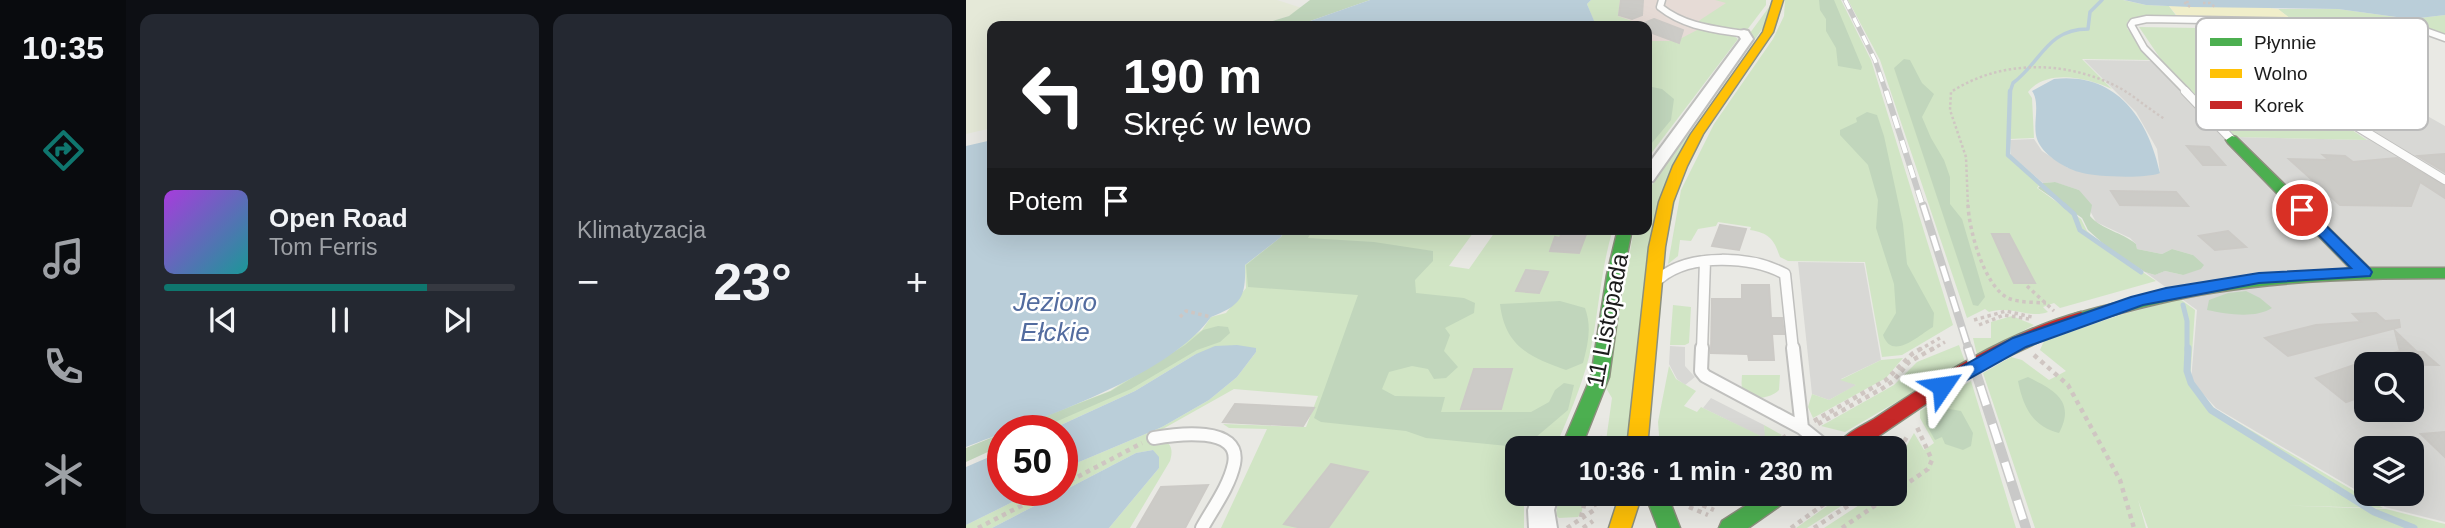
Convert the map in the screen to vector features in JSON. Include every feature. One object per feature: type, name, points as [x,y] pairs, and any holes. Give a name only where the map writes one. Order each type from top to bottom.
[{"type":"main road","points":[[1638,436],[1653,284],[1663,215],[1680,166],[1706,122],[1768,32],[1778,0]]},
{"type":"main road","points":[[2232,140],[2364,272]]},
{"type":"main road","name":"11 Listopada","points":[[1577,436],[1601,371],[1615,272],[1624,235]]},
{"type":"main road","points":[[1865,436],[1975,366],[2019,342],[2069,323],[2166,293],[2287,275],[2445,273]]},
{"type":"main road","points":[[1642,405],[1646,436]]},
{"type":"main road","points":[[1620,528],[1627,506]]},
{"type":"main road","points":[[1661,506],[1669,528]]},
{"type":"main road","points":[[1730,528],[1762,506]]},
{"type":"main road","points":[[1777,515],[1786,506]]},
{"type":"street","points":[[1652,170],[1747,39],[1744,34]]},
{"type":"street","points":[[1542,506],[1543,528]]},
{"type":"lane","points":[[1662,0],[1664,10],[1678,20],[1695,26],[1744,34]]},
{"type":"lane","points":[[2196,20],[2147,19],[2133,22],[2131,25],[2144,48],[2196,102]]},
{"type":"lane","points":[[2428,33],[2445,38]]},
{"type":"lane","points":[[2222,130],[2232,140]]},
{"type":"lane","points":[[2363,130],[2445,180]]},
{"type":"lane","points":[[1653,284],[1677,267],[1705,261],[1764,266],[1785,274],[1804,429]]},
{"type":"lane","points":[[1705,261],[1701,371],[1710,381],[1804,429],[1812,436]]},
{"type":"lane","points":[[1154,438],[1172,434],[1214,436],[1227,440],[1234,448],[1236,457],[1233,469],[1202,528]]},
{"type":"path","points":[[2190,8],[2184,2],[2191,2]]},
{"type":"path","points":[[2203,3],[2210,3],[2216,8]]},
{"type":"path","points":[[2046,303],[2012,300],[2001,294],[1984,270],[1968,214],[1966,157],[1950,110],[1951,92],[1968,80],[2014,66],[2043,69],[2096,79],[2115,86],[2165,119]]},
{"type":"path","points":[[2027,286],[2069,323]]},
{"type":"path","points":[[1180,317],[1186,311],[1210,317]]},
{"type":"path","points":[[1973,320],[2006,311],[2032,317]]},
{"type":"path","points":[[1979,325],[1993,317],[2010,313],[2038,325]]},
{"type":"path","points":[[1790,436],[1883,388],[1893,381],[1909,362],[1942,340]]},
{"type":"path","points":[[2019,342],[2068,385],[2120,480],[2134,528]]},
{"type":"path","points":[[1794,436],[1804,429]]},
{"type":"path","points":[[1078,477],[1154,438]]},
{"type":"path","points":[[1907,484],[1928,469],[1932,460],[1928,447]]},
{"type":"path","points":[[978,528],[1021,506]]},
{"type":"path","points":[[1580,519],[1584,506]]},
{"type":"path","points":[[1791,528],[1821,506]]},
{"type":"path","points":[[1814,528],[1848,506]]},
{"type":"path","points":[[1842,528],[1875,506]]},
{"type":"shaded area","points":[[1597,0],[1755,0],[1652,88],[1652,21],[1607,21]]},
{"type":"shaded area","points":[[2084,60],[2160,61],[2196,98],[2196,130],[2227,130],[2234,137],[2368,140],[2353,130],[2428,130],[2428,116],[2445,126],[2445,522],[2383,506],[2424,506],[2424,436],[2354,436],[2354,489],[2216,408],[2191,381],[2197,310],[2145,272],[2155,275],[2165,271],[2183,275],[2193,255],[2172,249],[2162,254],[2137,249],[2130,238],[2096,222],[2079,190],[2054,182],[2043,183],[2011,155],[2010,140],[2034,139],[2042,151],[2068,168],[2160,173],[2157,149],[2136,112]]},
{"type":"shaded area","points":[[1798,262],[1864,263],[1881,360],[1841,379],[1857,385],[1829,400],[1812,394]]},
{"type":"shaded area","points":[[1670,346],[1685,347],[1685,366],[1695,377],[1685,385],[1677,379],[1669,364]]},
{"type":"shaded area","points":[[1711,398],[1764,425],[1766,436],[1760,436],[1703,408]]},
{"type":"green space","points":[[966,0],[1277,0],[1302,8],[1272,21],[987,21],[987,129],[966,134]]},
{"type":"green space","points":[[1310,0],[1370,0],[1310,21],[1272,21],[1289,16]]},
{"type":"green space","points":[[1591,0],[1620,0],[1618,16],[1632,21],[1594,21],[1587,4]]},
{"type":"green space","points":[[1715,0],[1766,0],[1766,5],[1747,30],[1694,24],[1726,3]]},
{"type":"green space","points":[[1785,0],[1841,0],[1871,60],[1953,325],[1902,355],[1882,357],[1865,262],[1788,261],[1780,257],[1773,241],[1766,235],[1750,230],[1751,227],[1718,222],[1716,226],[1698,229],[1691,241],[1680,240],[1678,256],[1668,264],[1681,190],[1714,124],[1773,39],[1784,16]]},
{"type":"green space","points":[[1819,0],[1834,0],[1861,70],[1838,66],[1836,48],[1826,31],[1826,19],[1820,10]]},
{"type":"green space","points":[[1848,0],[2123,0],[2169,6],[2178,18],[2136,18],[2127,22],[2127,28],[2151,60],[2082,59],[2112,89],[2091,81],[2068,77],[2046,80],[2028,92],[2032,98],[2034,138],[2009,139],[2010,156],[2041,183],[2037,188],[2081,219],[2087,231],[2107,248],[2156,281],[2060,308],[2054,303],[2043,307],[2048,312],[2041,314],[2005,310],[1989,312],[1985,309],[1967,318],[1880,60]]},
{"type":"green space","points":[[1769,7],[1765,25],[1689,133],[1627,436],[1607,436],[1612,398],[1606,388],[1633,235],[1652,235],[1652,185],[1662,165],[1753,39],[1750,33]]},
{"type":"green space","points":[[2278,9],[2338,9],[2404,18],[2290,18]]},
{"type":"green space","points":[[2445,15],[2445,36],[2428,30],[2428,18],[2420,18]]},
{"type":"green space","points":[[2139,27],[2196,28],[2196,96],[2162,61]]},
{"type":"green space","points":[[1699,29],[1731,34],[1738,39],[1652,152],[1652,41],[1676,41]]},
{"type":"green space","points":[[1904,59],[1910,60],[1922,83],[1934,94],[1922,117],[1950,177],[1950,204],[1962,219],[1985,297],[1978,306],[1973,305],[1894,68]]},
{"type":"green space","points":[[1652,87],[1662,89],[1674,99],[1671,120],[1652,143]]},
{"type":"green space","points":[[1867,112],[1877,115],[1884,136],[1903,224],[1907,264],[1934,313],[1933,327],[1899,346],[1892,346],[1883,335],[1896,313],[1894,284],[1876,228],[1878,200],[1868,165],[1840,135],[1840,130],[1857,122],[1856,118]]},
{"type":"green space","points":[[2229,130],[2352,130],[2367,140],[2236,137]]},
{"type":"green space","points":[[2055,182],[2079,190],[2092,205],[2090,216],[2100,225],[2136,244],[2137,249],[2162,254],[2172,249],[2193,255],[2204,265],[2201,269],[2183,275],[2165,271],[2155,275],[2145,272],[2108,248],[2088,230],[2082,218],[2038,188],[2043,183]]},
{"type":"green space","points":[[1282,235],[1472,235],[1449,266],[1469,269],[1493,235],[1612,235],[1589,357],[1560,436],[1505,436],[1505,506],[1524,506],[1524,528],[1221,528],[1267,429],[1229,428],[1223,424],[1306,427],[1318,396],[1234,389],[1161,430],[1163,439],[1171,448],[1170,461],[1130,528],[1109,528],[1159,468],[1153,450],[1136,453],[1078,483],[1078,463],[1162,427],[1209,400],[1237,377],[1256,352],[1255,348],[1196,354],[1135,391],[1078,417],[1078,415],[1047,415],[1110,391],[1202,330],[1211,317],[1226,313],[1246,288],[1245,265]]},
{"type":"green space","points":[[1282,235],[1310,235],[1308,238],[1374,242],[1433,251],[1433,261],[1415,280],[1416,293],[1464,298],[1475,303],[1474,313],[1445,328],[1450,335],[1444,351],[1458,367],[1446,378],[1434,379],[1428,369],[1412,366],[1389,372],[1382,389],[1395,396],[1445,397],[1441,412],[1531,412],[1549,402],[1555,390],[1564,383],[1574,385],[1568,410],[1537,436],[1505,436],[1505,446],[1426,438],[1406,431],[1321,422],[1314,418],[1358,295],[1248,287],[1246,265]]},
{"type":"green space","points":[[2246,291],[2272,308],[2249,315],[2207,310],[2209,300],[2228,293]]},
{"type":"green space","points":[[2180,299],[2195,310],[2190,381],[2215,409],[2354,491],[2354,506],[2383,508],[2272,505],[2386,509],[2445,524],[2445,528],[2148,528],[2138,500],[2146,528],[2035,528],[1983,373],[2011,357],[2022,360],[2049,380],[2066,371],[2040,350],[2044,341],[2117,316]]},
{"type":"green space","points":[[1560,301],[1585,308],[1589,329],[1583,363],[1566,370],[1530,354],[1513,340],[1507,330],[1500,304]]},
{"type":"green space","points":[[1673,305],[1691,307],[1689,343],[1685,345],[1670,345]]},
{"type":"green space","points":[[2012,316],[2034,325],[1977,355],[1973,338],[1991,338],[1991,322]]},
{"type":"green space","points":[[1218,326],[1228,327],[1230,333],[1220,342],[1197,350],[1131,389],[1071,415],[1049,415],[1111,391],[1185,345],[1203,330]]},
{"type":"green space","points":[[1959,345],[1965,362],[1845,432],[1821,426],[1894,385],[1917,362]]},
{"type":"green space","points":[[1903,358],[1886,378],[1813,418],[1808,407],[1812,394],[1829,400],[1856,385],[1840,380],[1881,360]]},
{"type":"green space","points":[[1669,366],[1676,379],[1696,391],[1684,406],[1697,412],[1701,407],[1761,436],[1659,436],[1658,422]]},
{"type":"green space","points":[[1742,375],[1780,375],[1779,390],[1759,398],[1749,395],[1742,387]]},
{"type":"green space","points":[[2028,377],[2054,392],[2064,405],[2064,422],[2059,433],[2042,426],[2026,407],[2018,381]]},
{"type":"green space","points":[[1971,381],[2016,528],[1824,528],[1858,506],[1907,506],[1907,445],[1914,433],[1924,450],[1934,443],[1920,418],[1920,411]]},
{"type":"green space","points":[[1944,408],[1961,411],[1973,433],[1971,446],[1963,450],[1945,444],[1942,437],[1935,440],[1926,424],[1927,414]]},
{"type":"green space","points":[[1764,425],[1782,435],[1765,436]]},
{"type":"green space","points":[[987,439],[987,452],[966,462],[966,448]]},
{"type":"green space","points":[[1005,506],[1034,506],[992,528],[966,528],[966,525]]},
{"type":"green space","points":[[1557,506],[1583,506],[1578,517],[1559,518],[1556,515]]},
{"type":"green space","points":[[1827,506],[1841,506],[1807,528],[1796,528]]},
{"type":"sand","points":[[2169,6],[2259,7],[2278,9],[2290,18],[2196,18],[2179,18]]},
{"type":"water","points":[[1370,0],[1591,0],[1587,4],[1594,21],[1310,21]]},
{"type":"water","points":[[2124,0],[2445,0],[2445,15],[2404,18],[2338,9],[2146,5]]},
{"type":"water","points":[[2054,79],[2076,79],[2095,83],[2112,91],[2126,103],[2147,134],[2160,173],[2132,177],[2086,174],[2054,160],[2037,139],[2036,102],[2032,91]]},
{"type":"water","name":"Jezioro Ełckie","points":[[987,141],[987,235],[1282,235],[1245,265],[1240,299],[1211,317],[1190,339],[1163,360],[1097,395],[1049,415],[987,415],[987,439],[966,447],[966,146]]},
{"type":"water","points":[[1237,345],[1256,348],[1256,352],[1237,377],[1209,400],[1162,427],[1078,463],[1078,417],[1135,391],[1196,354],[1215,346]]},
{"type":"water","points":[[1153,450],[1159,457],[1159,468],[1109,528],[992,528],[1034,506],[1078,506],[1078,483],[1136,453]]},
{"type":"water","points":[[987,458],[987,506],[1005,506],[966,525],[966,467]]},
{"type":"building","points":[[1621,0],[1643,0],[1642,15],[1632,19],[1619,15]]},
{"type":"building","points":[[1654,19],[1683,30],[1679,43],[1652,33],[1652,21],[1649,21]]},
{"type":"building","points":[[2187,146],[2209,147],[2225,165],[2203,165]]},
{"type":"building","points":[[2445,154],[2445,172],[2418,156]]},
{"type":"building","points":[[2323,155],[2345,156],[2353,162],[2397,158],[2445,186],[2445,198],[2420,182],[2411,206],[2340,205],[2289,159],[2329,160]]},
{"type":"building","points":[[2111,191],[2176,192],[2188,206],[2120,205]]},
{"type":"building","points":[[1720,225],[1746,229],[1739,250],[1712,246]]},
{"type":"building","points":[[2228,231],[2246,247],[2215,250],[2199,236]]},
{"type":"building","points":[[1992,234],[2009,234],[2035,283],[2014,283]]},
{"type":"building","points":[[1561,235],[1586,235],[1579,253],[1550,251],[1555,237],[1560,238]]},
{"type":"building","points":[[1526,270],[1548,272],[1539,293],[1516,291]]},
{"type":"building","points":[[1742,285],[1769,285],[1771,318],[1782,318],[1784,334],[1772,334],[1774,360],[1749,360],[1748,354],[1711,353],[1712,299],[1742,299]]},
{"type":"building","points":[[2376,313],[2385,321],[2399,320],[2400,327],[2288,356],[2265,338],[2316,325],[2361,322],[2353,314]]},
{"type":"building","points":[[2395,331],[2417,352],[2396,352],[2400,351]]},
{"type":"building","points":[[2424,353],[2438,365],[2424,365]]},
{"type":"building","points":[[2354,365],[2354,399],[2346,402],[2316,378]]},
{"type":"building","points":[[1474,369],[1512,369],[1501,409],[1461,409]]},
{"type":"building","points":[[1235,404],[1314,408],[1303,426],[1223,422]]},
{"type":"building","points":[[2445,432],[2445,457],[2424,436],[2421,434]]},
{"type":"building","points":[[1331,464],[1368,472],[1328,528],[1302,528],[1284,524]]},
{"type":"building","points":[[1208,485],[1185,528],[1137,528],[1161,487]]},
{"type":"waterway","points":[[2010,92],[2013,83],[2054,40],[2074,30],[2088,29],[2090,12],[2102,0]]},
{"type":"waterway","points":[[2010,91],[2008,155],[2066,207]]},
{"type":"waterway","points":[[2064,205],[2074,214],[2080,230],[2141,272]]},
{"type":"waterway","points":[[2183,305],[2187,321],[2187,350]]},
{"type":"waterway","points":[[2188,348],[2187,371],[2191,383],[2211,410],[2374,512],[2414,528]]},
{"type":"railway","points":[[1845,0],[1875,60],[1886,92]]},
{"type":"railway","points":[[1886,91],[1923,207]]},
{"type":"railway","points":[[1923,205],[1969,350]]},
{"type":"railway","points":[[1968,348],[2026,528]]},
{"type":"traffic: fast","points":[[2232,140],[2364,273]]},
{"type":"traffic: fast","points":[[1576,436],[1600,377],[1624,235]]},
{"type":"traffic: fast","points":[[2081,318],[2171,295],[2261,280],[2353,274],[2445,273]]},
{"type":"traffic: fast","points":[[1661,506],[1669,528]]},
{"type":"traffic: fast","points":[[1730,528],[1762,506]]},
{"type":"traffic: slow","points":[[1638,436],[1657,247],[1666,202],[1680,166],[1697,134],[1768,32],[1778,0]]},
{"type":"traffic: slow","points":[[1620,528],[1627,506]]},
{"type":"traffic: jam","points":[[1863,436],[1988,358],[2081,318]]},
{"type":"route","points":[[1942,386],[2019,342],[2104,311],[2166,293],[2287,275],[2364,272],[2302,210]]}]
